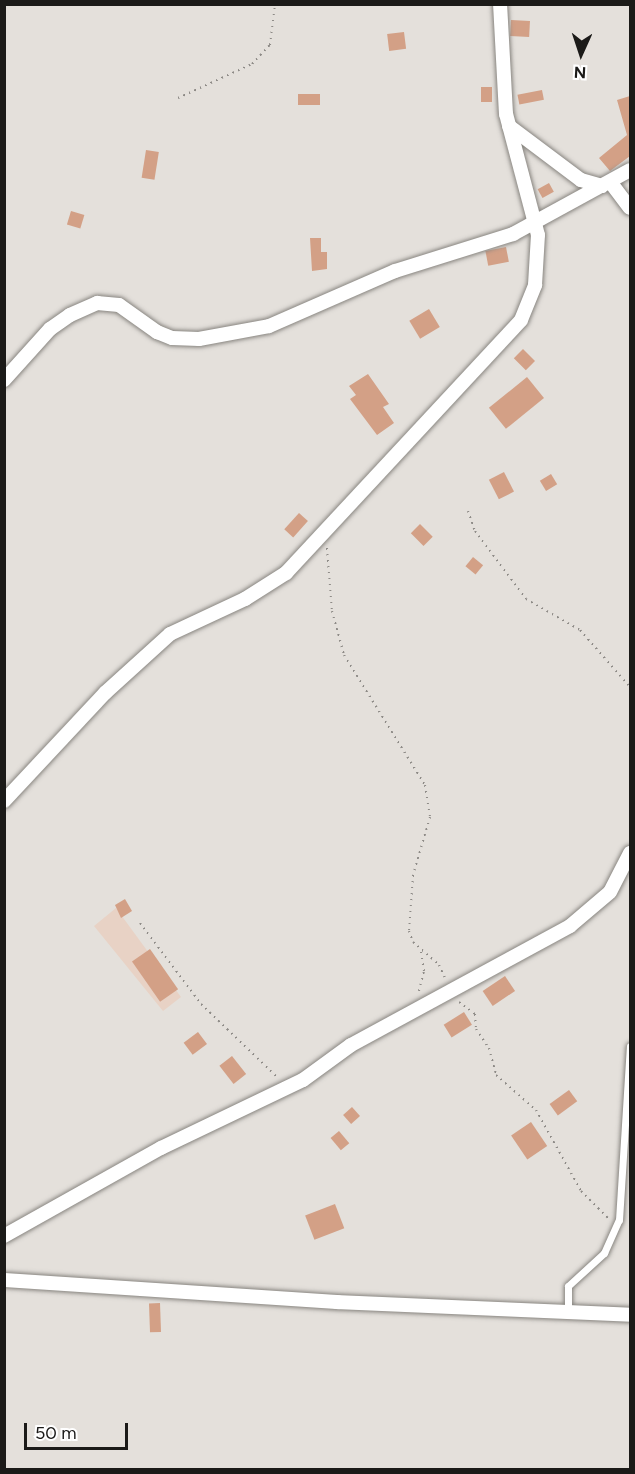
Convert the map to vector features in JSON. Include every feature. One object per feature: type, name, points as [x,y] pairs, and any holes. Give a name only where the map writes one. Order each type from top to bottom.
[{"type":"street","points":[[4,801],[105,693],[170,634],[273,582],[326,531],[521,320],[536,285],[537,220],[509,126],[500,4]]},
{"type":"street","points":[[509,126],[581,180],[607,185],[630,208]]},
{"type":"street","points":[[4,380],[50,329],[70,315],[98,303],[119,304],[157,332],[172,338],[199,339],[233,334],[290,320],[395,271],[504,237],[607,185],[630,170]]},
{"type":"street","points":[[4,1236],[160,1148],[284,1090],[316,1072],[351,1046],[586,915],[618,882],[630,853]]},
{"type":"street","points":[[4,1280],[337,1302],[630,1315]]},
{"type":"lane","points":[[568,1311],[568,1286],[604,1253],[617,1227],[630,1046]]},
{"type":"path","points":[[177,98],[252,64],[270,45],[275,4]]},
{"type":"path","points":[[468,511],[475,531],[526,598],[580,630],[630,687]]},
{"type":"path","points":[[326,531],[331,603],[344,655],[420,772],[429,800],[428,825],[413,876],[408,913],[410,936],[439,965],[450,992],[473,1010],[476,1029],[489,1048],[496,1075],[536,1110],[581,1191],[617,1227]]},
{"type":"path","points":[[140,923],[201,1004],[268,1066],[284,1090]]},
{"type":"path","points":[[411,1014],[424,971],[420,947]]},
{"type":"shaded area","points":[[116,908],[181,997],[163,1011],[94,926]]},
{"type":"building","points":[[511,20],[530,21],[529,37],[510,36]]},
{"type":"building","points":[[404,32],[406,49],[389,51],[387,34]]},
{"type":"building","points":[[481,87],[492,87],[492,102],[481,102]]},
{"type":"building","points":[[542,90],[544,100],[519,105],[517,95]]},
{"type":"building","points":[[298,94],[320,94],[320,105],[298,105]]},
{"type":"building","points":[[630,96],[630,156],[610,171],[599,158],[627,135],[617,100]]},
{"type":"building","points":[[146,150],[159,152],[154,180],[142,178]]},
{"type":"building","points":[[549,183],[554,192],[542,198],[538,189]]},
{"type":"building","points":[[71,211],[84,215],[80,228],[67,224]]},
{"type":"building","points":[[310,238],[321,238],[321,252],[327,252],[327,269],[312,271]]},
{"type":"building","points":[[506,247],[509,262],[488,266],[485,251]]},
{"type":"building","points":[[429,309],[440,327],[420,339],[409,321]]},
{"type":"building","points":[[523,349],[535,361],[526,370],[514,358]]},
{"type":"building","points":[[368,374],[389,404],[383,407],[394,423],[377,435],[350,399],[356,395],[349,386]]},
{"type":"building","points":[[527,377],[544,398],[506,429],[489,408]]},
{"type":"building","points":[[504,472],[514,492],[499,499],[489,480]]},
{"type":"building","points":[[551,474],[557,484],[546,491],[540,481]]},
{"type":"building","points":[[299,513],[308,521],[293,537],[284,529]]},
{"type":"building","points":[[420,524],[433,537],[424,546],[411,533]]},
{"type":"building","points":[[473,557],[483,565],[476,575],[465,566]]},
{"type":"building","points":[[125,899],[132,911],[121,918],[115,905]]},
{"type":"building","points":[[150,949],[178,989],[160,1002],[132,962]]},
{"type":"building","points":[[505,976],[515,991],[493,1006],[483,991]]},
{"type":"building","points":[[464,1012],[472,1025],[452,1037],[444,1025]]},
{"type":"building","points":[[198,1032],[207,1044],[193,1055],[184,1043]]},
{"type":"building","points":[[232,1056],[246,1074],[234,1084],[219,1066]]},
{"type":"building","points":[[569,1090],[577,1101],[558,1115],[550,1104]]},
{"type":"building","points":[[352,1107],[360,1116],[351,1124],[343,1115]]},
{"type":"building","points":[[531,1122],[547,1146],[527,1159],[511,1135]]},
{"type":"building","points":[[339,1131],[349,1143],[341,1150],[331,1138]]},
{"type":"building","points":[[335,1204],[344,1228],[314,1240],[305,1215]]},
{"type":"building","points":[[149,1303],[160,1303],[161,1332],[150,1332]]}]
